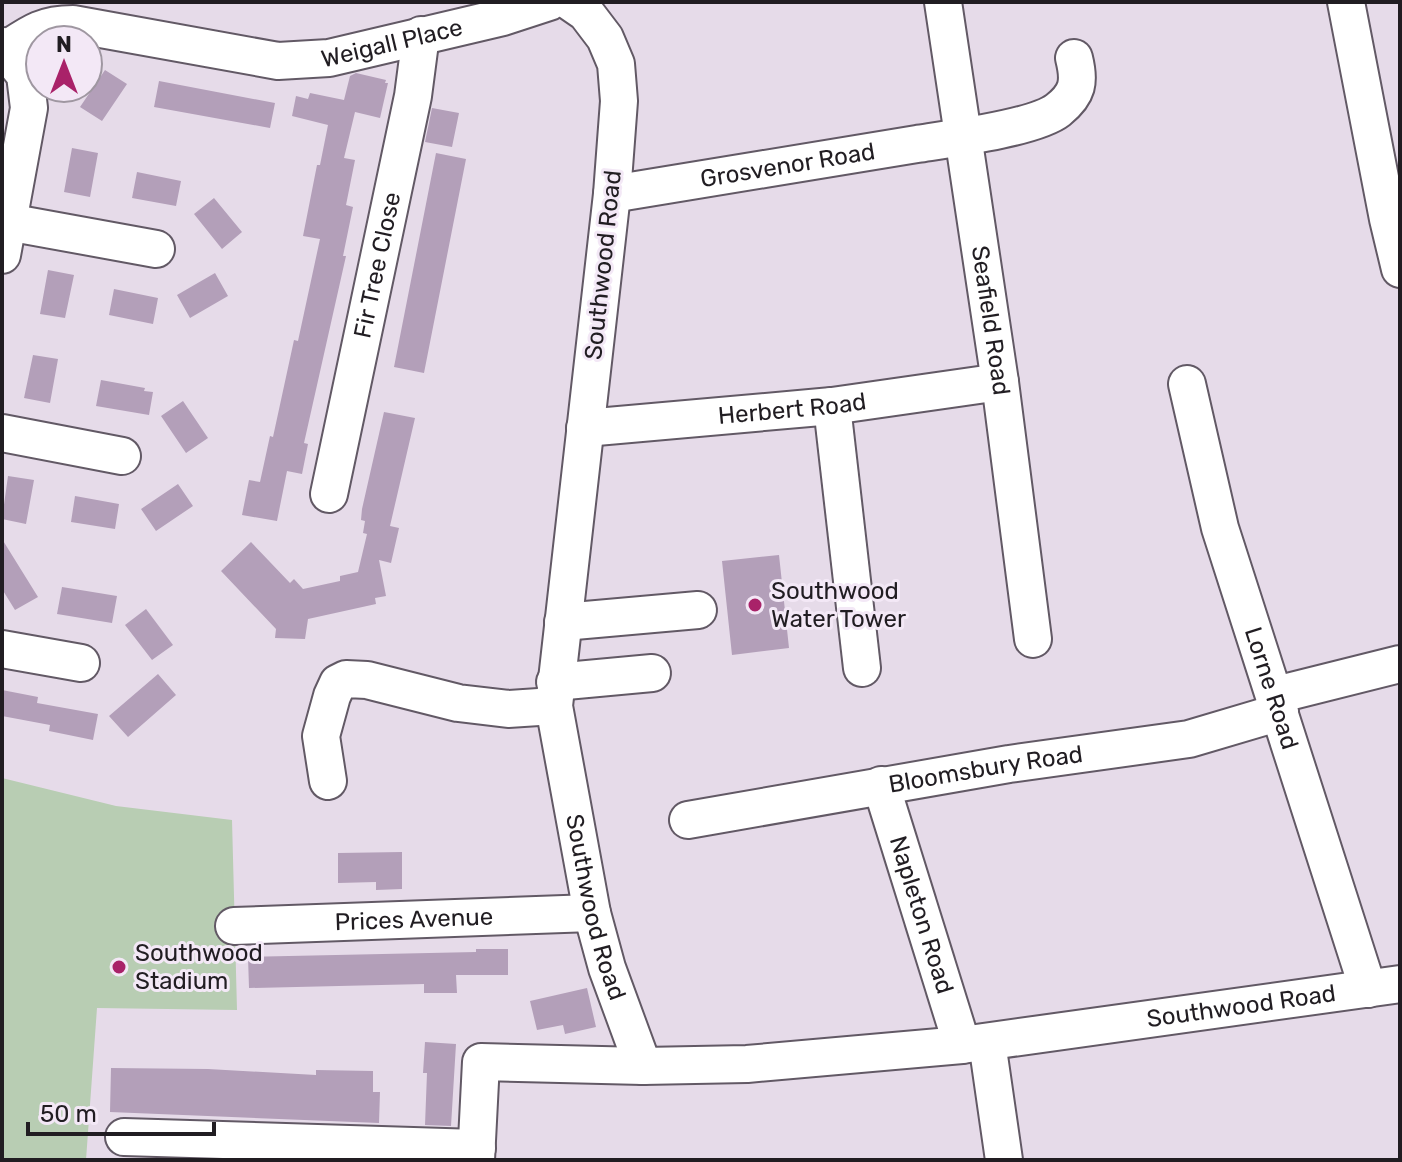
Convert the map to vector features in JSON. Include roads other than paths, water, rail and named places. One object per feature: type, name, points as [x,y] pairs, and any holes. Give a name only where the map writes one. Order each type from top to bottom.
[{"type":"street","name":"Weigall Place","points":[[4,48],[50,24],[73,24],[278,61],[329,58],[503,17],[549,2]]},
{"type":"street","name":"Southwood Road","points":[[570,2],[586,13],[605,38],[616,64],[619,101],[612,194],[555,694],[592,913],[607,968],[643,1066],[747,1064],[975,1043],[1384,986]]},
{"type":"street","points":[[605,38],[612,2]]},
{"type":"street","name":"Seafield Road","points":[[943,2],[1000,382],[1033,639]]},
{"type":"street","points":[[1346,2],[1394,216],[1400,269]]},
{"type":"street","name":"Fir Tree Close","points":[[329,494],[413,96],[421,35]]},
{"type":"street","points":[[4,48],[25,75],[29,108],[4,233],[156,249]]},
{"type":"street","name":"Grosvenor Road","points":[[612,194],[964,136],[1040,120],[1057,111],[1077,91],[1079,79],[1074,58]]},
{"type":"street","name":"Herbert Road","points":[[585,428],[832,406],[1000,382]]},
{"type":"street","name":"Lorne Road","points":[[1187,384],[1220,528],[1278,703],[1384,986]]},
{"type":"street","points":[[832,406],[862,668]]},
{"type":"street","points":[[2,433],[122,456]]},
{"type":"street","points":[[563,622],[698,610]]},
{"type":"street","points":[[2,649],[81,663]]},
{"type":"street","name":"Bloomsbury Road","points":[[688,820],[1009,764],[1189,739],[1278,703],[1400,664]]},
{"type":"street","points":[[328,781],[321,736],[341,669],[346,679],[367,680],[458,703],[508,709],[555,694],[652,673]]},
{"type":"street","name":"Napleton Road","points":[[881,785],[975,1043],[1004,1160]]},
{"type":"street","name":"Prices Avenue","points":[[234,926],[592,913]]},
{"type":"street","points":[[124,1137],[477,1154],[481,1062],[643,1066]]},
{"type":"place","name":"Southwood Water Tower","points":[[755,605]]},
{"type":"place","name":"Southwood Stadium","points":[[119,967]]}]
